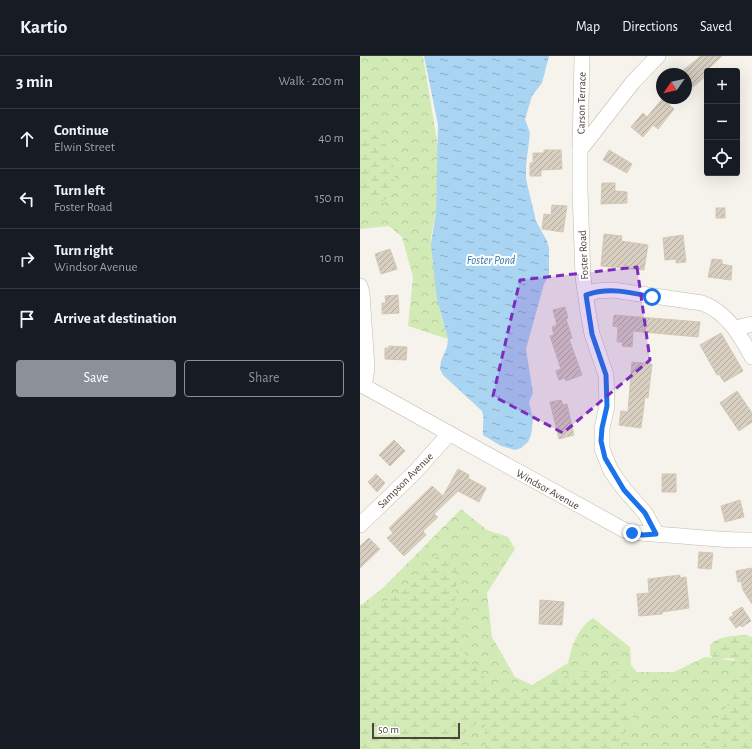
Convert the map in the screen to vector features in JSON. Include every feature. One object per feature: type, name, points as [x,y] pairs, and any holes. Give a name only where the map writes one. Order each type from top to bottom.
[{"type":"street","name":"Carson Terrace","points":[[580,150],[582,56]]},
{"type":"street","points":[[580,150],[633,82],[658,56]]},
{"type":"street","name":"Foster Road","points":[[580,150],[580,190],[586,295],[592,334],[606,375],[607,406],[602,428],[601,441],[605,458],[624,490],[645,513],[656,534]]},
{"type":"street","points":[[360,286],[362,293],[367,369],[362,385]]},
{"type":"street","points":[[586,295],[596,291],[613,290],[702,303],[713,307],[736,328],[752,357]]},
{"type":"street","points":[[736,328],[752,324]]},
{"type":"street","name":"Windsor Avenue","points":[[362,385],[615,526],[640,534],[752,540]]},
{"type":"street","name":"Sampson Avenue","points":[[360,525],[415,472],[449,434]]},
{"type":"highlighted area","points":[[637,267],[650,360],[563,433],[493,396],[520,280]]},
{"type":"green space","points":[[360,56],[423,56],[438,147],[436,212],[431,237],[440,311],[448,339],[408,326],[413,277],[402,237],[389,226],[360,229]]},
{"type":"green space","points":[[360,127],[380,138],[391,154],[394,164],[393,185],[390,196],[377,205],[360,194]]},
{"type":"green space","points":[[461,509],[487,530],[508,537],[515,549],[487,593],[492,637],[515,677],[532,685],[568,663],[576,638],[583,627],[593,618],[630,647],[631,665],[637,672],[674,672],[705,657],[752,663],[752,749],[360,749],[360,606],[384,587]]},
{"type":"green space","points":[[442,552],[452,558],[456,566],[456,621],[458,639],[461,646],[465,654],[477,669],[491,682],[504,691],[512,694],[520,694],[536,690],[577,671],[599,675],[623,669],[631,672],[634,677],[632,681],[627,683],[610,682],[613,689],[621,695],[634,719],[633,724],[619,738],[619,743],[623,749],[485,749],[485,721],[470,728],[450,749],[360,749],[360,605],[382,602],[391,599],[407,589],[428,568],[439,553]]},
{"type":"green space","points":[[745,635],[752,637],[752,749],[734,746],[707,749],[705,747],[711,729],[736,693],[740,677],[739,668],[734,659],[726,658],[714,661],[710,654],[710,645],[722,638]]},
{"type":"water","name":"Foster Pond","points":[[424,56],[549,56],[542,83],[532,96],[525,119],[530,133],[526,179],[536,221],[547,241],[549,248],[549,275],[544,284],[526,349],[533,393],[529,402],[533,420],[531,435],[528,442],[521,448],[515,450],[501,446],[483,435],[482,411],[443,375],[440,369],[448,339],[437,299],[431,244],[436,212],[438,125]]},
{"type":"building","points":[[701,56],[722,56],[709,68],[704,68],[704,78],[693,87],[692,68],[686,68]]},
{"type":"building","points":[[658,104],[670,104],[669,105],[674,109],[658,129],[653,125],[643,137],[631,127],[643,113],[647,117]]},
{"type":"building","points":[[544,150],[561,150],[562,169],[541,170],[541,176],[530,176],[530,163],[533,163],[533,153],[544,153]]},
{"type":"building","points":[[609,150],[632,164],[627,173],[603,160]]},
{"type":"building","points":[[602,183],[615,183],[615,191],[627,192],[627,203],[601,204]]},
{"type":"building","points":[[552,205],[567,206],[563,232],[542,229],[544,214],[551,215]]},
{"type":"building","points":[[716,208],[725,208],[725,218],[716,218]]},
{"type":"building","points":[[604,234],[622,236],[621,241],[648,245],[644,270],[601,266]]},
{"type":"building","points":[[683,235],[686,262],[676,263],[676,259],[665,260],[663,238]]},
{"type":"building","points":[[390,249],[397,269],[381,274],[375,254]]},
{"type":"building","points":[[712,259],[722,260],[722,264],[732,266],[731,280],[708,277]]},
{"type":"building","points":[[398,295],[399,313],[382,314],[382,303],[386,303],[385,296]]},
{"type":"building","points":[[565,307],[568,318],[566,319],[572,338],[569,339],[582,375],[566,381],[565,378],[559,380],[556,371],[561,369],[550,336],[554,335],[552,327],[557,325],[553,310]]},
{"type":"building","points":[[614,315],[700,322],[698,337],[633,331],[632,347],[622,346],[623,342],[617,342],[618,327],[613,326]]},
{"type":"building","points":[[721,333],[743,371],[724,382],[719,374],[717,375],[700,345]]},
{"type":"building","points":[[389,346],[407,347],[406,360],[385,359],[385,348],[389,348]]},
{"type":"building","points":[[632,362],[652,364],[648,398],[645,397],[641,428],[619,425],[621,411],[628,412]]},
{"type":"building","points":[[737,391],[752,413],[752,422],[739,431],[720,403]]},
{"type":"building","points":[[561,400],[563,405],[567,404],[574,435],[559,439],[550,402]]},
{"type":"building","points":[[394,440],[405,451],[390,466],[379,455]]},
{"type":"building","points":[[458,469],[469,475],[468,478],[486,488],[479,502],[458,491],[434,514],[438,517],[423,531],[426,535],[404,556],[387,538],[393,533],[389,528],[432,486],[443,496]]},
{"type":"building","points":[[376,474],[385,483],[377,492],[368,482]]},
{"type":"building","points":[[662,474],[676,474],[676,492],[662,492]]},
{"type":"building","points":[[740,500],[744,517],[725,522],[721,506]]},
{"type":"building","points":[[369,538],[380,549],[360,568],[360,546]]},
{"type":"building","points":[[699,552],[713,553],[711,569],[698,568]]},
{"type":"building","points":[[752,568],[752,604],[743,590],[741,581],[738,582],[736,571]]},
{"type":"building","points":[[680,575],[680,578],[686,577],[689,608],[662,612],[662,614],[639,616],[637,594],[649,593],[648,579]]},
{"type":"building","points":[[540,600],[564,602],[562,625],[539,624]]},
{"type":"building","points":[[742,607],[751,621],[742,627],[740,625],[736,628],[729,618],[734,615],[732,613]]},
{"type":"route","points":[[632,533],[643,535],[656,534],[652,523],[645,513],[624,490],[611,471],[602,450],[602,428],[607,406],[606,375],[592,334],[586,295],[596,291],[613,290],[652,297]]}]
